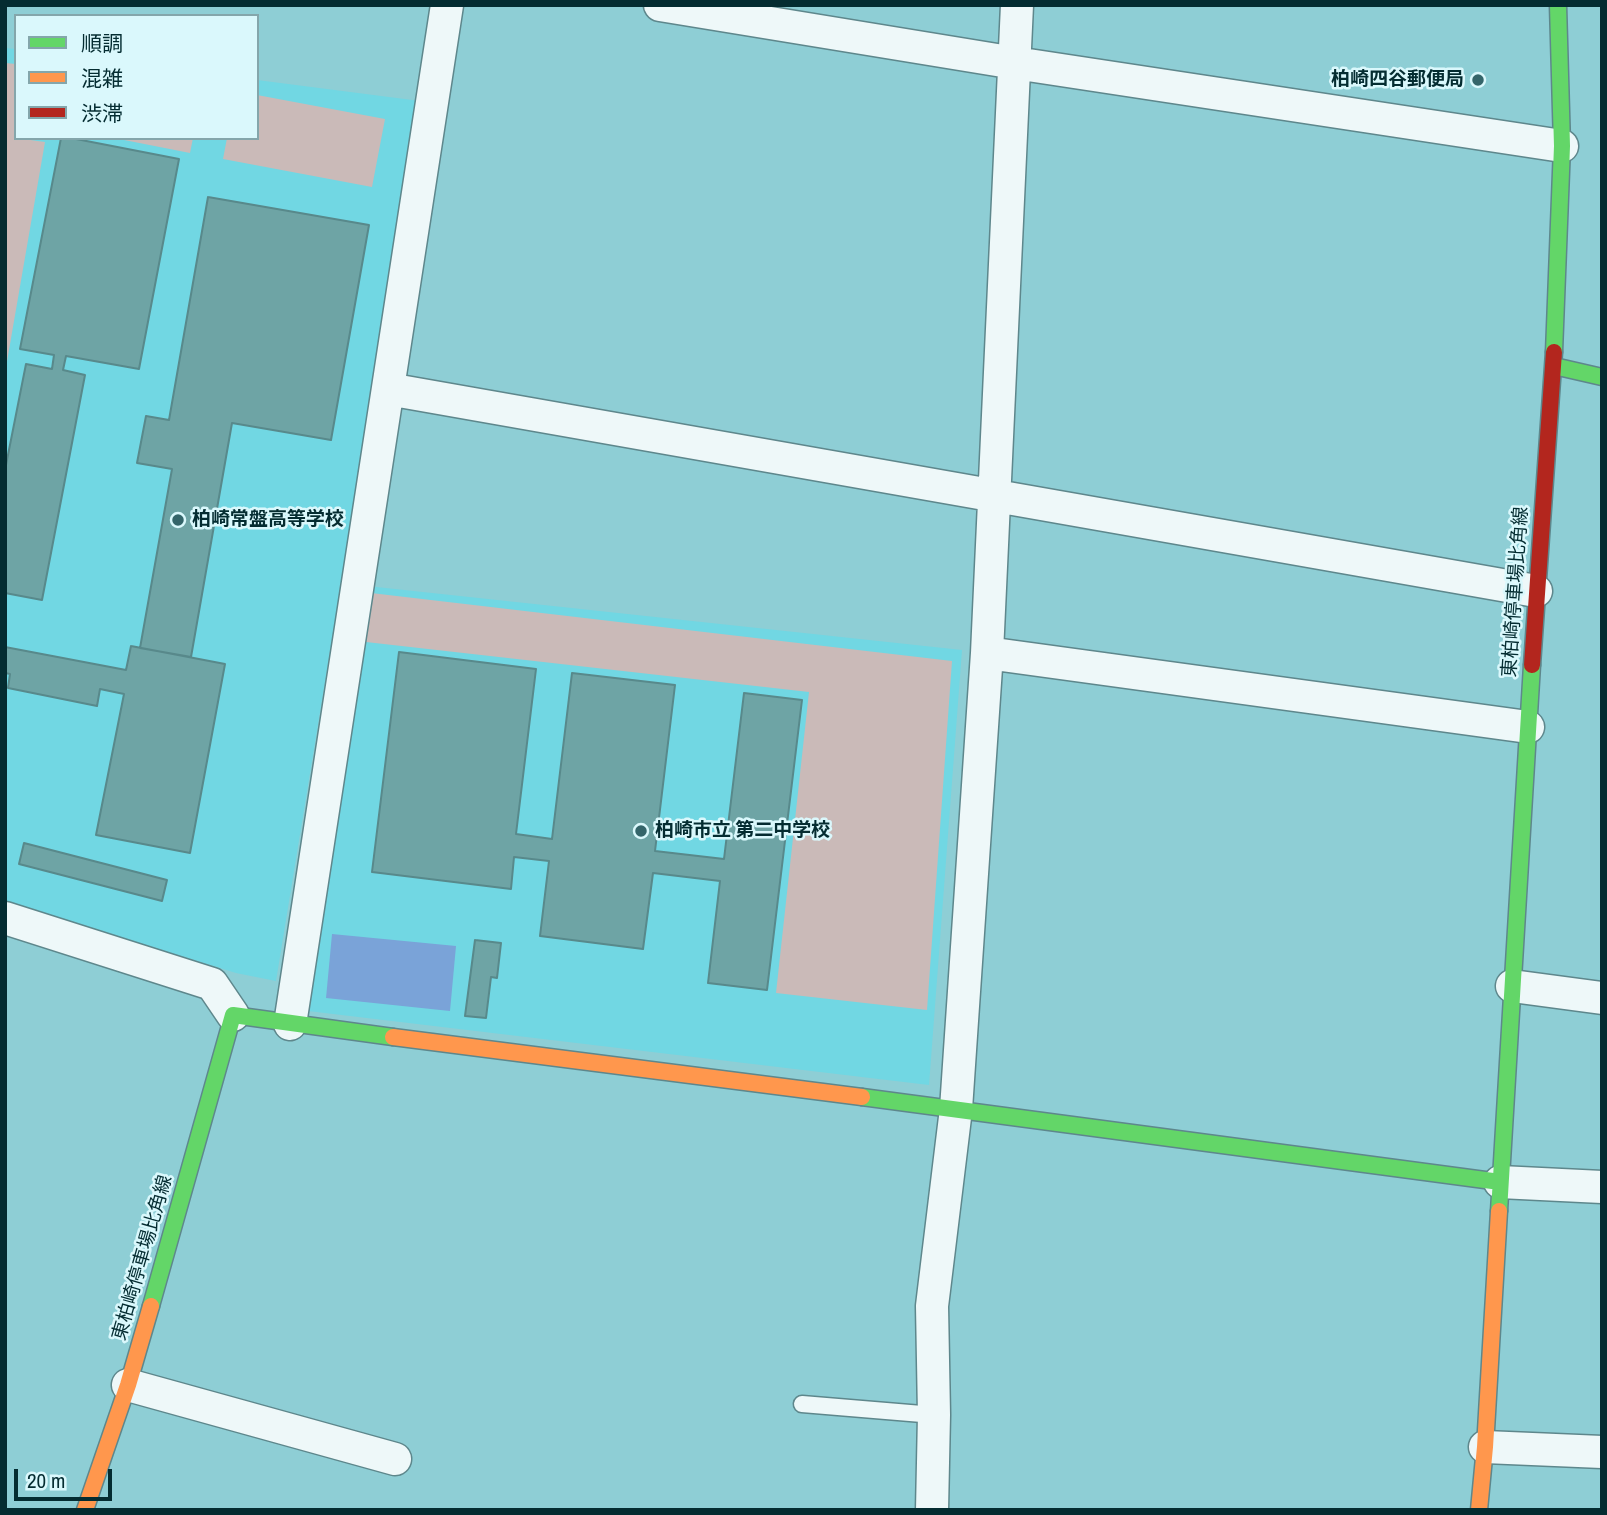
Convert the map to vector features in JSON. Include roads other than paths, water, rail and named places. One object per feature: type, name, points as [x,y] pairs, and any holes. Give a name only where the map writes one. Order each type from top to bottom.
[{"type":"main road","name":"東柏崎停車場比角線","points":[[1479,1510],[1536,591],[1554,366],[1562,146],[1558,5]]},
{"type":"main road","points":[[1554,366],[1602,377]]},
{"type":"main road","name":"東柏崎停車場比角線","points":[[85,1510],[128,1385],[233,1015]]},
{"type":"main road","points":[[233,1015],[1500,1182]]},
{"type":"street","points":[[290,1024],[447,5]]},
{"type":"street","points":[[660,5],[1015,63],[1562,146]]},
{"type":"street","points":[[932,1510],[932,1306],[956,1109],[987,653],[1017,5]]},
{"type":"street","points":[[388,389],[1536,591]]},
{"type":"street","points":[[987,653],[1528,727]]},
{"type":"street","points":[[5,918],[212,984],[233,1015]]},
{"type":"street","points":[[1512,986],[1602,998]]},
{"type":"street","points":[[1500,1182],[1602,1187]]},
{"type":"street","points":[[128,1385],[394,1459]]},
{"type":"street","points":[[1485,1447],[1602,1452]]},
{"type":"lane","points":[[802,1404],[934,1415]]},
{"type":"place","name":"柏崎四谷郵便局","points":[[1478,80]]},
{"type":"place","name":"柏崎常盤高等学校","points":[[178,520]]},
{"type":"place","name":"柏崎市立 第二中学校","points":[[641,831]]}]
